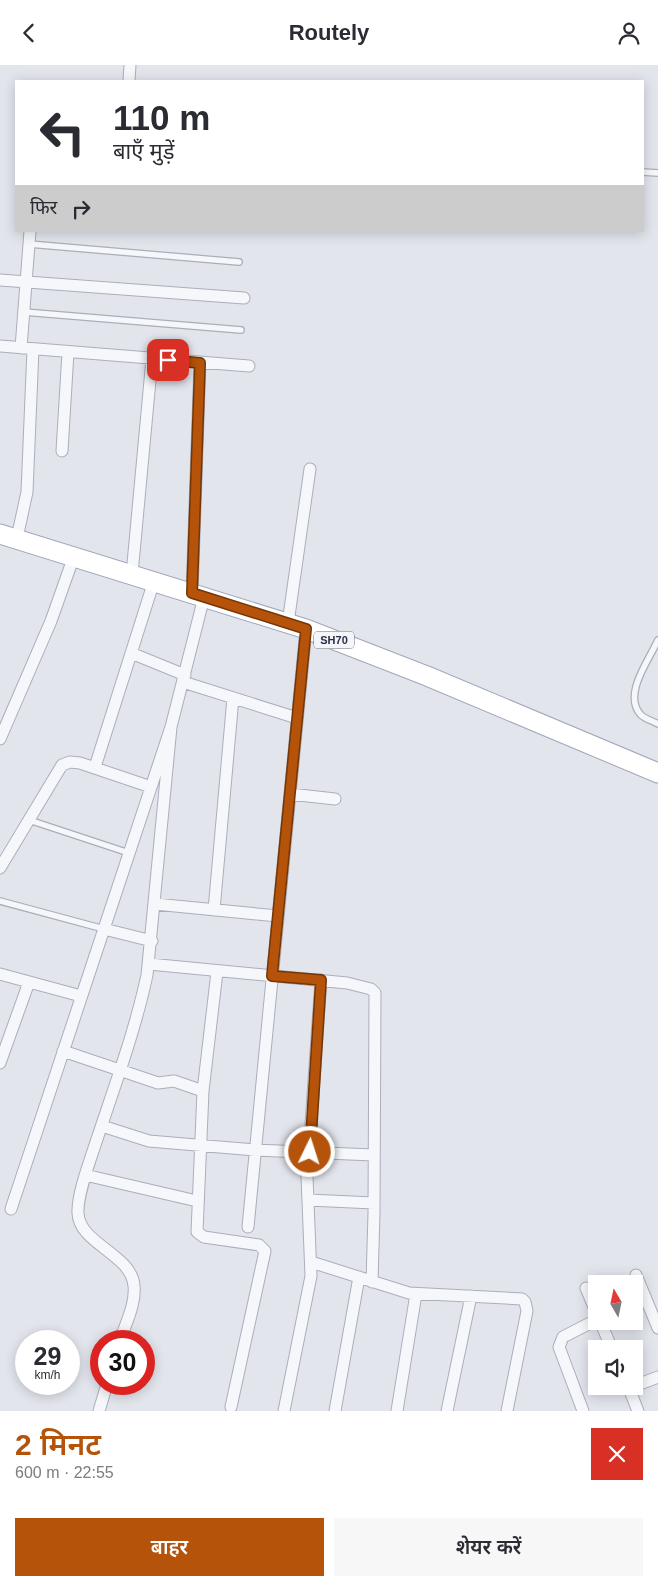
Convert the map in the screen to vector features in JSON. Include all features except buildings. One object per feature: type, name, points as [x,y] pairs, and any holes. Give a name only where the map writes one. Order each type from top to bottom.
[{"type":"main road","name":"SH70","points":[[9,536],[297,626],[427,676],[658,773]]},
{"type":"street","points":[[129,80],[130,65]]},
{"type":"street","points":[[9,536],[27,492],[27,348],[24,312],[30,232]]},
{"type":"street","points":[[0,280],[244,298]]},
{"type":"street","points":[[0,346],[249,366]]},
{"type":"street","points":[[62,451],[68,352]]},
{"type":"street","points":[[132,574],[152,359]]},
{"type":"street","points":[[11,1209],[171,727],[184,679],[198,595],[200,363]]},
{"type":"street","points":[[248,1227],[297,718],[297,626],[310,469]]},
{"type":"street","points":[[0,739],[5,712],[51,621],[74,556]]},
{"type":"street","points":[[95,767],[154,581]]},
{"type":"street","points":[[131,653],[184,679],[233,698],[297,718]]},
{"type":"street","points":[[214,910],[233,698]]},
{"type":"street","points":[[123,1330],[134,1296],[134,1286],[127,1268],[84,1230],[78,1213],[85,1175],[140,1008],[149,964],[171,727]]},
{"type":"street","points":[[0,869],[62,765],[70,762],[95,767],[151,787]]},
{"type":"street","points":[[290,794],[336,799]]},
{"type":"street","points":[[155,904],[278,916]]},
{"type":"street","points":[[104,929],[152,941]]},
{"type":"street","points":[[149,964],[217,972],[321,980],[365,987],[375,993],[372,1281]]},
{"type":"street","points":[[217,972],[203,1091],[196,1227],[200,1235],[259,1245],[265,1251],[231,1407]]},
{"type":"street","points":[[0,974],[81,996]]},
{"type":"street","points":[[284,1411],[311,1276],[308,1152],[321,980]]},
{"type":"street","points":[[0,1063],[4,1041],[29,982]]},
{"type":"street","points":[[64,1051],[158,1083],[174,1081],[203,1091]]},
{"type":"street","points":[[102,1126],[149,1141],[255,1150],[373,1155]]},
{"type":"street","points":[[85,1175],[197,1201]]},
{"type":"street","points":[[308,1200],[374,1203]]},
{"type":"street","points":[[311,1262],[416,1294],[522,1299],[527,1306],[507,1411]]},
{"type":"street","points":[[335,1411],[359,1277]]},
{"type":"street","points":[[586,1288],[588,1293]]},
{"type":"street","points":[[643,1292],[658,1328]]},
{"type":"street","points":[[397,1411],[416,1294]]},
{"type":"street","points":[[448,1411],[471,1296]]},
{"type":"street","points":[[583,1411],[560,1353],[559,1342],[563,1337],[588,1324]]},
{"type":"street","points":[[643,1382],[658,1377]]},
{"type":"street","points":[[99,1411],[104,1395]]},
{"type":"street","points":[[631,1395],[638,1411]]},
{"type":"lane","points":[[644,172],[658,173]]},
{"type":"lane","points":[[29,244],[239,262]]},
{"type":"lane","points":[[24,312],[241,330]]},
{"type":"lane","points":[[658,640],[633,692],[633,703],[641,715],[658,724]]},
{"type":"lane","points":[[29,820],[129,853]]},
{"type":"lane","points":[[0,901],[104,929]]},
{"type":"route","points":[[168,360],[200,363],[192,593],[306,629],[272,976],[321,980],[310,1152]]}]
